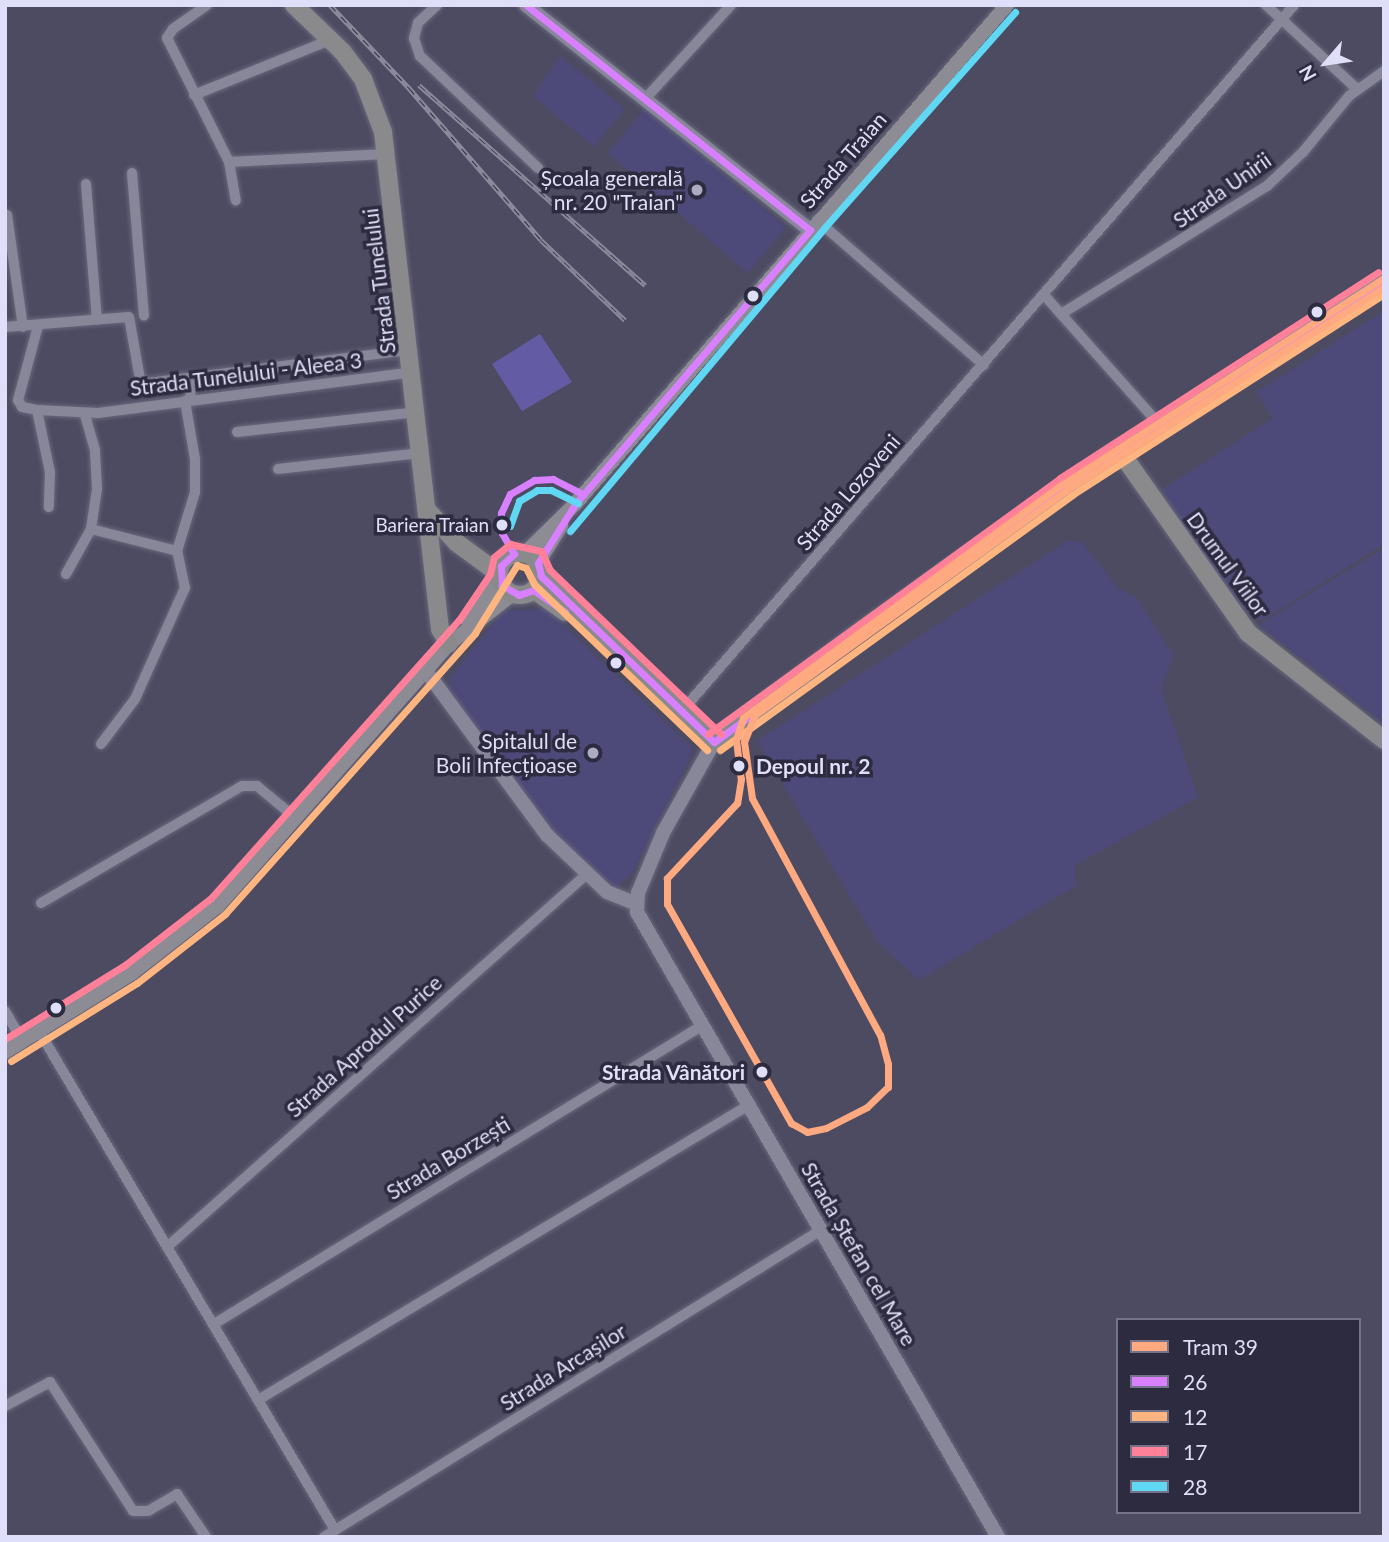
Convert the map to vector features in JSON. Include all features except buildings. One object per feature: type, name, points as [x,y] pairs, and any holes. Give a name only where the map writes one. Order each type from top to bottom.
[{"type":"highway","name":"Strada Tunelului","points":[[294,5],[330,40],[370,92],[387,154],[440,629],[449,644]]},
{"type":"highway","points":[[428,511],[446,533],[501,571],[534,571],[680,713],[714,742],[863,630],[1119,450]]},
{"type":"highway","name":"Drumul Viilor","points":[[1119,450],[1248,633],[1384,740]]},
{"type":"highway","points":[[501,571],[513,594],[534,571]]},
{"type":"main road","name":"Strada Traian","points":[[534,571],[576,503],[1001,8]]},
{"type":"main road","points":[[1119,450],[1384,281]]},
{"type":"main road","points":[[467,626],[501,571]]},
{"type":"main road","points":[[5,1052],[169,948],[233,891],[449,644],[467,626],[513,594]]},
{"type":"street","points":[[207,5],[168,35],[194,94],[229,162],[236,200]]},
{"type":"street","points":[[437,5],[418,23],[414,38],[420,56],[538,168]]},
{"type":"street","points":[[526,5],[645,99],[813,225],[984,365]]},
{"type":"street","points":[[645,99],[730,5]]},
{"type":"street","points":[[1266,5],[1357,89]]},
{"type":"street","name":"Strada Lozoveni","points":[[680,713],[1294,5]]},
{"type":"street","points":[[194,94],[330,40]]},
{"type":"street","name":"Strada Unirii","points":[[1061,314],[1267,186],[1357,89],[1384,71]]},
{"type":"street","points":[[229,162],[387,154]]},
{"type":"street","points":[[132,173],[144,315]]},
{"type":"street","points":[[86,184],[97,320]]},
{"type":"street","points":[[7,215],[23,327]]},
{"type":"street","points":[[1044,295],[1160,425]]},
{"type":"street","points":[[5,327],[129,317],[143,383],[410,350]]},
{"type":"street","points":[[38,326],[18,400],[22,407],[37,410],[50,472],[49,507]]},
{"type":"street","name":"Strada Tunelului - Aleea 3","points":[[37,410],[85,414],[412,372]]},
{"type":"street","points":[[101,744],[135,699],[185,588],[177,551],[195,492],[195,459],[188,400],[189,378]]},
{"type":"street","points":[[237,432],[417,412]]},
{"type":"street","points":[[66,574],[91,529],[97,474],[85,414]]},
{"type":"street","points":[[278,469],[422,453]]},
{"type":"street","points":[[91,529],[177,551]]},
{"type":"street","points":[[426,671],[531,817],[587,874],[614,897],[636,904],[663,833],[714,742]]},
{"type":"street","points":[[41,903],[242,786],[257,786],[297,819]]},
{"type":"street","name":"Strada Aprodul Purice","points":[[167,1247],[587,874]]},
{"type":"street","name":"Strada Ștefan cel Mare","points":[[636,904],[702,1025],[998,1537]]},
{"type":"street","points":[[5,1011],[22,1041]]},
{"type":"street","name":"Strada Borzești","points":[[214,1324],[702,1025]]},
{"type":"street","points":[[39,1031],[335,1530]]},
{"type":"street","points":[[258,1400],[749,1105]]},
{"type":"street","name":"Strada Arcașilor","points":[[324,1537],[821,1230]]},
{"type":"street","points":[[5,1406],[50,1382],[133,1511],[148,1511],[177,1494],[206,1537]]},
{"type":"shaded area","points":[[560,56],[625,109],[594,147],[533,96]]},
{"type":"shaded area","name":"Școala generală nr. 20 \"Traian\"","points":[[645,108],[786,227],[748,273],[608,153]]},
{"type":"shaded area","points":[[1384,311],[1384,544],[1263,620],[1236,606],[1161,490],[1273,418],[1256,392]]},
{"type":"shaded area","points":[[540,334],[572,382],[522,411],[492,364]]},
{"type":"shaded area","points":[[1067,541],[1082,542],[1118,588],[1137,598],[1173,655],[1161,689],[1198,797],[1075,865],[1075,886],[919,980],[877,941],[757,741]]},
{"type":"shaded area","points":[[1384,548],[1384,724],[1259,625]]},
{"type":"shaded area","name":"Spitalul de Boli Infecțioase","points":[[546,608],[692,748],[691,757],[633,872],[614,890],[544,821],[452,698],[449,679],[503,611]]},
{"type":"railway","points":[[330,5],[409,88],[541,240],[625,320]]},
{"type":"railway","points":[[419,85],[645,285]]},
{"type":"tram line","name":"39","points":[[1384,278],[1061,485],[743,718],[736,740],[741,779],[737,803],[667,878],[667,904],[791,1123],[807,1132],[826,1128],[867,1107],[888,1087],[888,1064],[880,1035],[752,798],[744,742],[755,715],[1073,486],[1384,287]]},
{"type":"transit line","name":"26","points":[[526,5],[810,230]]},
{"type":"transit line","name":"28","points":[[570,531],[825,227],[1015,12]]},
{"type":"transit line","name":"26","points":[[714,742],[541,576],[538,563],[576,503],[810,230]]},
{"type":"transit line","name":"17","points":[[708,734],[1060,478],[1378,272]]},
{"type":"transit line","name":"26","points":[[714,742],[1066,486],[1384,281]]},
{"type":"transit line","name":"12","points":[[720,750],[1072,495],[1384,294]]},
{"type":"transit line","name":"26","points":[[565,612],[534,590],[519,595],[502,585],[501,566],[514,554],[502,533],[501,513],[510,494],[534,480],[553,479],[583,494]]},
{"type":"transit line","name":"28","points":[[510,526],[519,501],[537,490],[551,490],[578,503]]},
{"type":"transit line","name":"17","points":[[5,1039],[125,965],[211,898],[459,620],[490,574],[494,557],[510,544],[541,551],[550,570],[721,734]]},
{"type":"transit line","name":"12","points":[[11,1061],[137,983],[225,914],[475,633],[517,565],[526,568],[534,584],[707,750]]},
{"type":"place","name":"Școala generală nr. 20 \"Traian\"","points":[[697,190]]},
{"type":"place","name":"Bariera Traian","points":[[502,525]]},
{"type":"place","name":"Spitalul de Boli Infecțioase","points":[[593,753]]},
{"type":"place","name":"Depoul nr. 2","points":[[739,766]]},
{"type":"place","name":"Strada Vânători","points":[[762,1072]]}]
